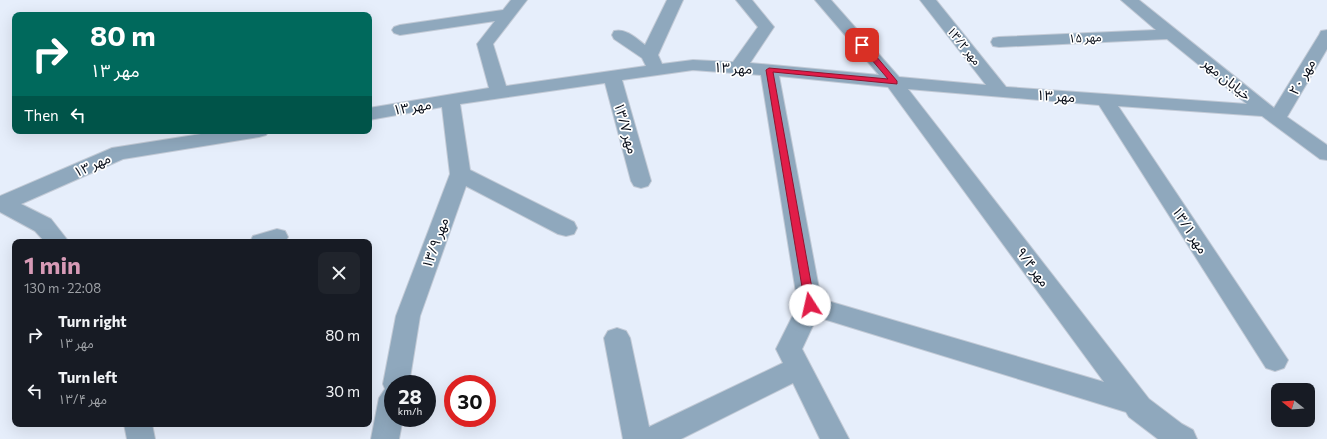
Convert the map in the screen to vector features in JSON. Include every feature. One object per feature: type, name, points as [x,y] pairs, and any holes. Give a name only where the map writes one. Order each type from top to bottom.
[{"type":"street","points":[[499,92],[485,44],[518,0]]},
{"type":"street","points":[[620,35],[653,62],[675,0]]},
{"type":"street","points":[[738,68],[766,27],[744,0]]},
{"type":"street","name":"مهر ۹/۴","points":[[823,0],[894,82],[1139,408],[1172,433],[1183,439]]},
{"type":"street","name":"مهر ۱۳/۲","points":[[928,0],[1001,92]]},
{"type":"street","name":"خیابان مهر","points":[[1129,0],[1272,115],[1322,148]]},
{"type":"street","points":[[400,30],[508,14]]},
{"type":"street","name":"مهر ۱۵","points":[[999,42],[1170,34]]},
{"type":"street","name":"مهر ۲۰","points":[[1272,115],[1327,35]]},
{"type":"street","name":"مهر ۱۳","points":[[372,114],[499,92],[612,76],[653,62],[769,70],[1001,92],[1272,115]]},
{"type":"street","points":[[769,70],[810,305],[789,349],[835,439]]},
{"type":"street","name":"مهر ۱۳/۷","points":[[612,76],[641,181]]},
{"type":"street","name":"مهر ۱۳/۱","points":[[1105,100],[1276,360]]},
{"type":"street","name":"مهر ۱۳/۹","points":[[398,375],[408,316],[460,174],[450,101]]},
{"type":"street","name":"مهر ۱۳","points":[[55,239],[43,225],[2,204],[119,153],[240,134]]},
{"type":"street","points":[[460,174],[566,228]]},
{"type":"street","points":[[810,305],[1135,403]]},
{"type":"street","points":[[616,338],[636,439]]},
{"type":"street","points":[[652,439],[798,368]]},
{"type":"street","points":[[138,427],[140,439]]},
{"type":"street","points":[[385,439],[387,427]]},
{"type":"route","points":[[810,305],[769,70],[894,82],[862,45]]}]
